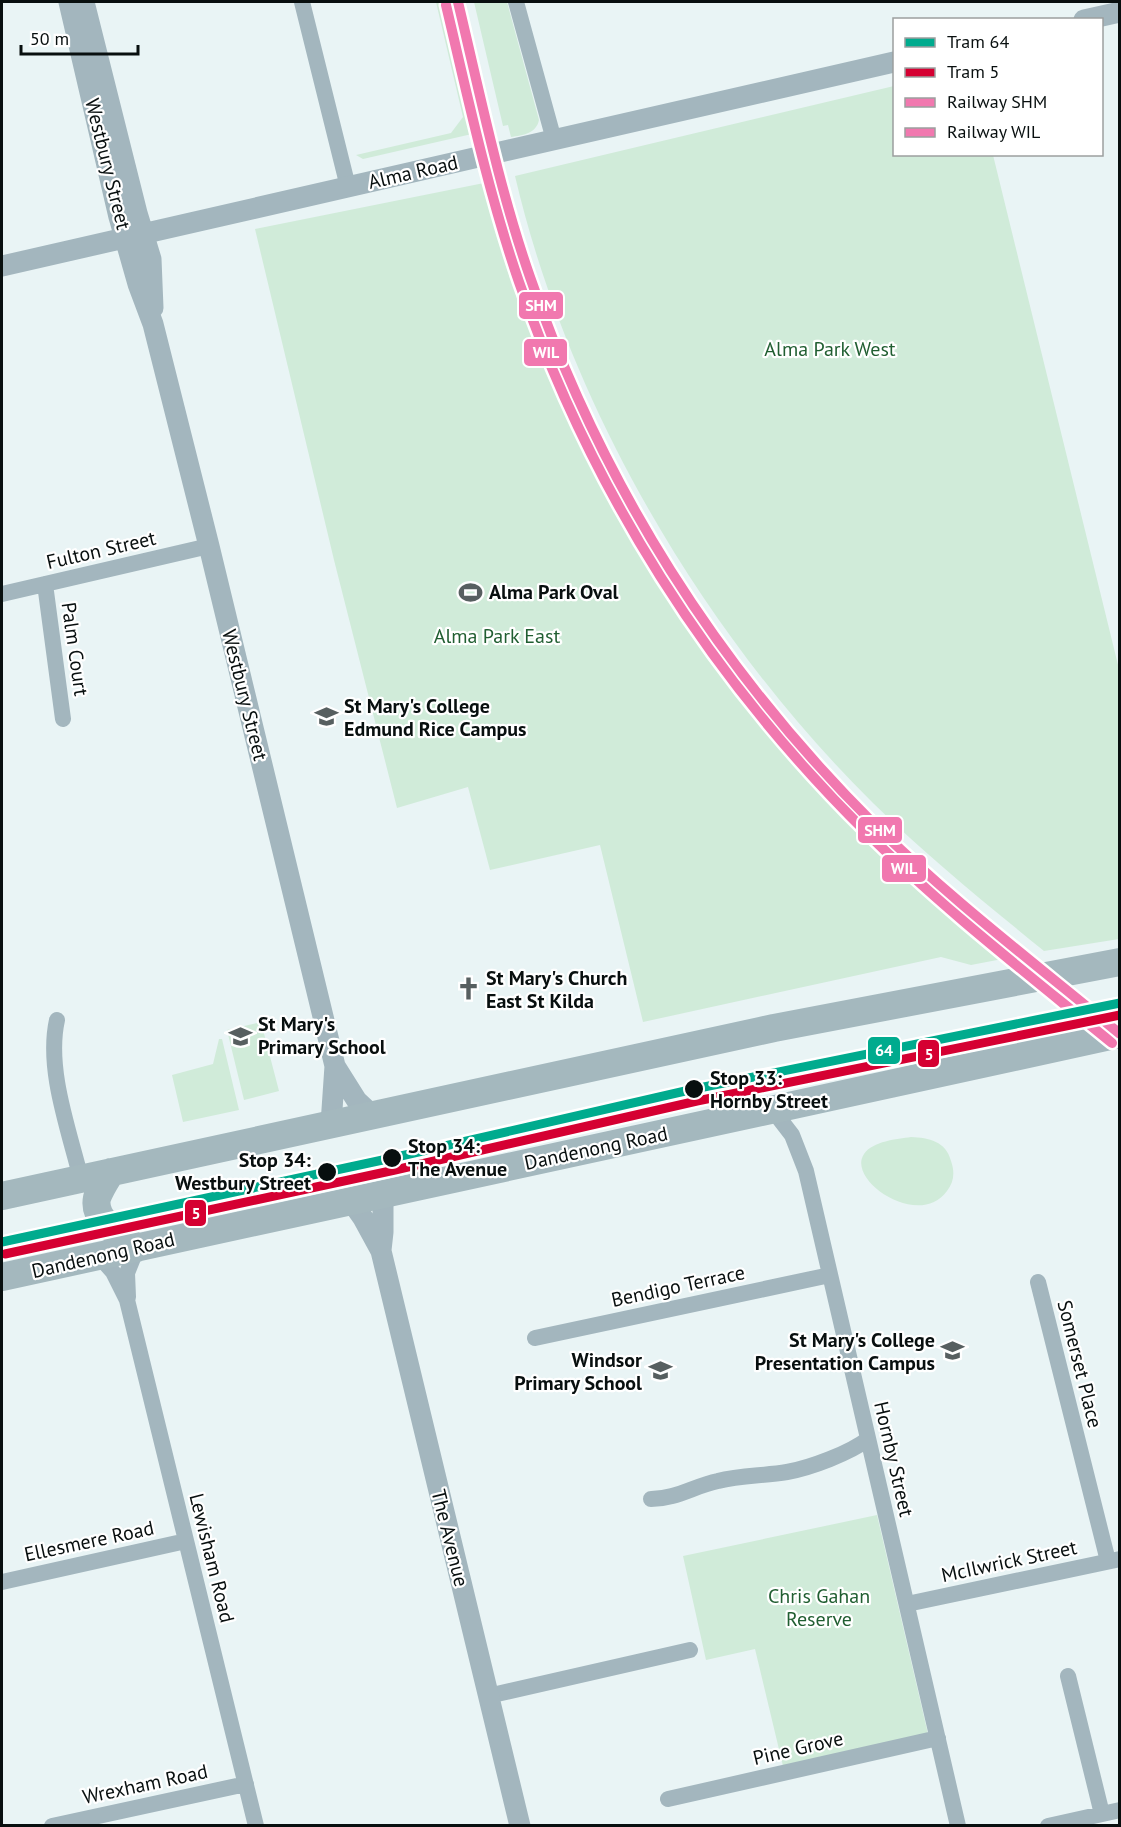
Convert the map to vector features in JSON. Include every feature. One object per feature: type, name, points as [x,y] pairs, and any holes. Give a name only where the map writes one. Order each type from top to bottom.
[{"type":"highway","points":[[2,1196],[762,1031],[1119,962]]},
{"type":"highway","name":"Dandenong Road","points":[[2,1277],[1119,1034]]},
{"type":"highway","points":[[111,1172],[99,1193],[98,1212],[106,1224],[137,1248]]},
{"type":"street","name":"Westbury Street","points":[[69,2],[119,217],[135,236]]},
{"type":"street","name":"Westbury Street","points":[[84,2],[136,207],[138,284],[153,324],[209,546],[335,1066],[331,1124]]},
{"type":"street","points":[[302,2],[348,188]]},
{"type":"street","points":[[516,2],[554,140]]},
{"type":"street","points":[[1093,18],[1119,12]]},
{"type":"street","name":"Alma Road","points":[[2,266],[893,62]]},
{"type":"street","name":"Fulton Street","points":[[2,594],[209,546]]},
{"type":"street","name":"Palm Court","points":[[45,584],[63,720]]},
{"type":"street","points":[[57,1020],[53,1036],[55,1065],[81,1179]]},
{"type":"street","name":"Westbury Street","points":[[335,1066],[357,1101],[372,1115]]},
{"type":"street","name":"Hornby Street","points":[[772,1109],[792,1135],[806,1171],[958,1826]]},
{"type":"street","name":"The Avenue","points":[[381,1251],[383,1194]]},
{"type":"street","name":"The Avenue","points":[[351,1201],[381,1251],[520,1826]]},
{"type":"street","name":"Lewisham Road","points":[[127,1300],[127,1273],[137,1248]]},
{"type":"street","name":"Lewisham Road","points":[[99,1256],[113,1272],[127,1300],[256,1826]]},
{"type":"street","name":"Bendigo Terrace","points":[[535,1338],[830,1275]]},
{"type":"street","name":"Somerset Place","points":[[1038,1282],[1114,1560]]},
{"type":"street","points":[[651,1499],[670,1498],[730,1478],[790,1472],[836,1456],[870,1448]]},
{"type":"street","name":"Ellesmere Road","points":[[2,1582],[186,1541]]},
{"type":"street","name":"McIlwrick Street","points":[[907,1604],[1114,1560]]},
{"type":"street","points":[[488,1696],[690,1650]]},
{"type":"street","points":[[1068,1676],[1102,1814]]},
{"type":"street","name":"Pine Grove","points":[[668,1799],[938,1738]]},
{"type":"street","name":"Wrexham Road","points":[[52,1826],[246,1784]]},
{"type":"street","points":[[1048,1826],[1119,1810]]},
{"type":"green space","points":[[436,2],[450,2],[485,131],[363,159],[356,155],[451,133],[463,117]]},
{"type":"green space","points":[[474,2],[507,2],[539,120],[535,128],[528,133],[511,137],[508,125],[503,126]]},
{"type":"green space","name":"Alma Park West","points":[[893,86],[893,156],[993,156],[1119,669],[1119,939],[1044,951],[893,823],[812,738],[754,667],[700,593],[651,514],[608,432],[570,348],[539,262],[515,176]]},
{"type":"green space","name":"Alma Park East","points":[[494,181],[534,304],[585,431],[612,485],[674,590],[744,689],[823,780],[928,882],[1018,956],[971,965],[941,957],[643,1022],[600,845],[490,870],[468,787],[397,808],[334,560],[255,229]]},
{"type":"green space","points":[[261,1022],[279,1091],[244,1100],[227,1030]]},
{"type":"green space","points":[[219,1039],[222,1039],[239,1110],[183,1122],[172,1075],[213,1064]]},
{"type":"green space","points":[[911,1137],[936,1142],[949,1154],[953,1177],[947,1191],[935,1202],[920,1205],[904,1203],[888,1197],[865,1176],[861,1165],[864,1154],[868,1150],[886,1141]]},
{"type":"green space","name":"Chris Gahan Reserve","points":[[877,1515],[928,1734],[783,1766],[755,1649],[706,1660],[683,1556]]},
{"type":"tram line","name":"64","points":[[2,1242],[392,1158],[694,1089],[1120,1003]]},
{"type":"tram line","name":"5","points":[[5,1254],[395,1170],[697,1101],[1120,1015]]},
{"type":"rail line","name":"SHM","points":[[458,2],[499,175],[530,277],[559,354],[592,428],[629,500],[670,570],[716,638],[765,703],[818,765],[874,824],[964,906],[1120,1034]]},
{"type":"rail line","name":"WIL","points":[[446,5],[488,179],[519,282],[548,359],[582,434],[619,507],[661,577],[706,645],[756,710],[809,772],[866,832],[955,914],[1112,1043]]},
{"type":"place","name":"Alma Park Oval","points":[[471,592]]},
{"type":"place","name":"St Mary's College Edmund Rice Campus","points":[[326,717]]},
{"type":"place","name":"St Mary's Church East St Kilda","points":[[468,989]]},
{"type":"place","name":"St Mary's Primary School","points":[[240,1036]]},
{"type":"place","name":"Stop 33: Hornby Street","points":[[694,1089]]},
{"type":"place","name":"Stop 34: The Avenue","points":[[392,1158]]},
{"type":"place","name":"Stop 34: Westbury Street","points":[[327,1172]]},
{"type":"place","name":"St Mary's College Presentation Campus","points":[[953,1351]]},
{"type":"place","name":"Windsor Primary School","points":[[660,1371]]}]
